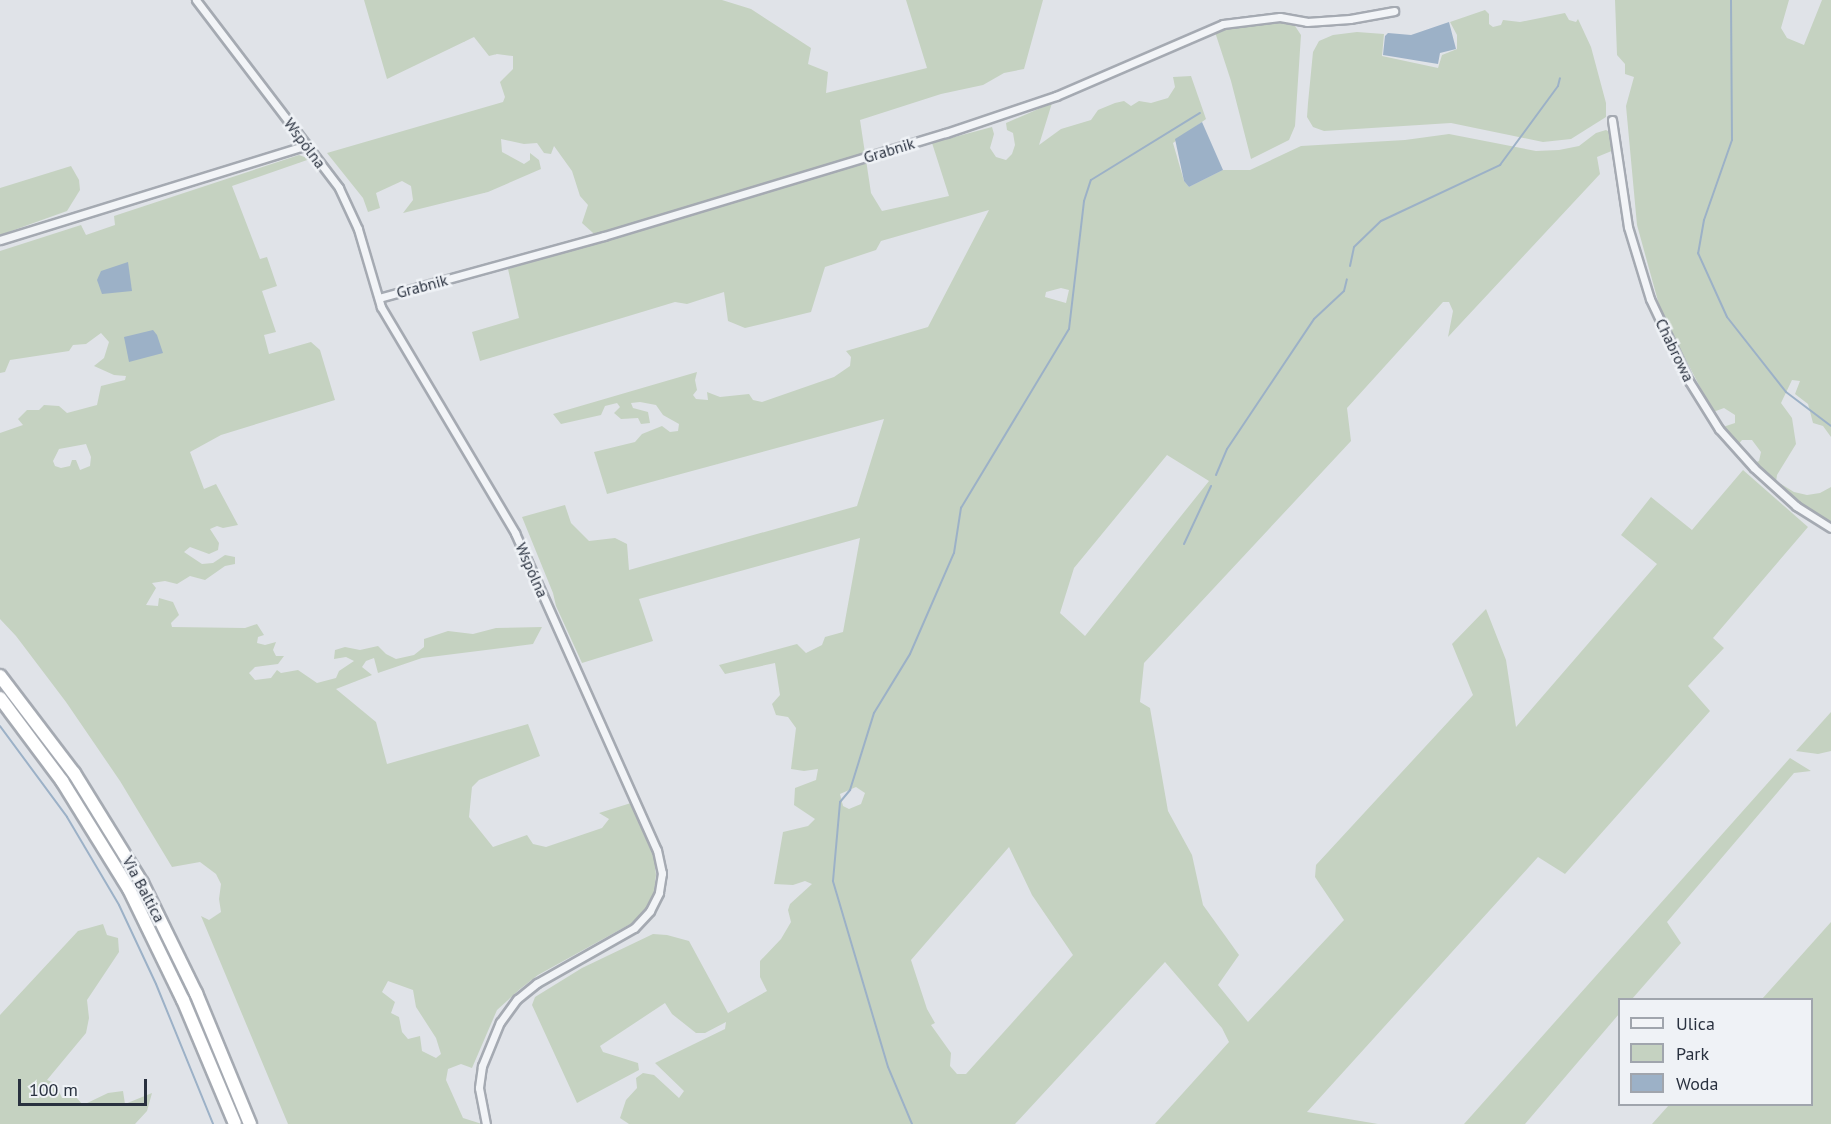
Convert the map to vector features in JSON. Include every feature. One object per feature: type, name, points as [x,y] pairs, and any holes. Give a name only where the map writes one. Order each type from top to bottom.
[{"type":"highway","name":"Via Baltica","points":[[0,676],[74,773],[142,884],[196,993],[250,1124]]},
{"type":"highway","name":"Via Baltica","points":[[0,698],[62,781],[129,889],[183,1000],[235,1124]]},
{"type":"street","name":"Wspólna","points":[[196,0],[339,188],[350,208],[381,307],[515,533],[657,850],[662,873],[659,892],[650,911],[634,928],[537,983],[517,999],[500,1022],[482,1066],[479,1088],[486,1124]]},
{"type":"street","name":"Grabnik","points":[[379,298],[604,236],[946,133],[1056,96],[1223,24],[1280,17],[1307,22],[1350,19],[1394,11]]},
{"type":"street","name":"Chabrowa","points":[[1612,120],[1624,208],[1631,237],[1650,299],[1689,381],[1719,429],[1754,468],[1796,506],[1831,528]]},
{"type":"street","points":[[0,240],[307,146]]},
{"type":"green space","points":[[364,0],[722,0],[751,9],[811,48],[808,64],[828,72],[826,93],[927,68],[906,0],[1043,0],[1024,69],[1004,73],[983,85],[941,94],[860,120],[871,193],[882,211],[949,196],[932,143],[992,127],[994,134],[990,148],[996,157],[1006,160],[1012,154],[1015,145],[1013,133],[1007,130],[1006,123],[1052,103],[1039,145],[1061,129],[1091,120],[1098,110],[1115,103],[1124,101],[1131,106],[1139,101],[1151,103],[1168,98],[1175,87],[1173,77],[1191,76],[1206,119],[1173,143],[1184,181],[1189,187],[1223,170],[1250,170],[1301,146],[1405,140],[1449,134],[1536,151],[1579,146],[1596,133],[1606,130],[1611,133],[1614,150],[1597,157],[1600,174],[1448,337],[1453,311],[1449,302],[1443,302],[1347,408],[1351,441],[1144,663],[1140,702],[1150,708],[1168,811],[1192,855],[1203,905],[1239,955],[1218,985],[1248,1022],[1344,920],[1315,877],[1316,865],[1473,695],[1452,644],[1486,609],[1506,660],[1516,727],[1657,564],[1621,535],[1651,497],[1692,530],[1743,470],[1808,527],[1713,638],[1724,648],[1688,686],[1710,711],[1565,874],[1538,857],[1307,1112],[1378,1124],[1155,1124],[1229,1042],[1222,1028],[1165,962],[1015,1124],[629,1124],[620,1118],[626,1100],[637,1088],[636,1078],[643,1073],[654,1075],[679,1098],[684,1091],[655,1063],[725,1029],[726,1022],[705,1033],[696,1033],[672,1014],[665,1003],[600,1046],[603,1052],[638,1063],[639,1070],[577,1103],[532,1005],[535,997],[582,968],[653,934],[689,941],[728,1013],[767,991],[760,977],[760,961],[781,939],[791,922],[788,910],[790,904],[812,884],[805,881],[793,885],[774,884],[783,832],[808,826],[815,819],[794,805],[795,788],[816,780],[818,769],[804,771],[791,769],[796,728],[788,717],[776,715],[772,704],[780,695],[775,663],[725,674],[719,665],[797,644],[806,653],[822,645],[825,637],[843,632],[860,538],[639,599],[653,641],[582,663],[556,606],[553,593],[522,517],[565,505],[571,523],[589,541],[615,538],[627,544],[629,570],[857,506],[884,419],[607,494],[594,452],[635,442],[642,434],[662,426],[670,432],[678,431],[679,424],[663,415],[656,405],[640,402],[631,403],[633,408],[648,412],[650,423],[641,424],[638,418],[621,419],[614,413],[620,407],[617,403],[605,406],[601,415],[561,424],[553,414],[697,372],[695,380],[697,390],[693,395],[696,399],[708,400],[707,392],[720,397],[749,394],[753,400],[762,402],[834,377],[850,366],[851,357],[846,351],[928,327],[989,210],[881,241],[876,250],[825,267],[811,312],[745,328],[728,321],[724,292],[687,304],[675,302],[480,361],[472,332],[519,318],[508,269],[603,242],[582,223],[588,205],[580,196],[572,171],[554,146],[551,154],[544,153],[537,143],[524,144],[501,139],[502,152],[524,164],[530,160],[530,153],[539,160],[541,169],[488,192],[403,213],[413,200],[411,186],[402,181],[376,193],[380,208],[368,212],[363,198],[327,153],[503,102],[505,97],[500,82],[513,69],[513,56],[497,54],[489,56],[474,37],[387,79]],"holes":[[[1061,288],[1069,290],[1066,303],[1045,297],[1046,292]],[[1167,455],[1209,481],[1085,636],[1060,613],[1074,568]],[[856,787],[865,793],[861,804],[849,809],[843,806],[840,794]],[[1009,847],[1032,895],[1073,955],[966,1074],[957,1074],[950,1066],[951,1053],[931,1025],[935,1023],[927,1009],[911,960]]]},
{"type":"green space","points":[[1615,0],[1789,0],[1781,28],[1787,38],[1804,45],[1822,0],[1831,0],[1831,437],[1823,426],[1813,423],[1808,404],[1795,394],[1800,381],[1792,380],[1781,403],[1792,418],[1796,444],[1777,475],[1776,482],[1752,464],[1759,461],[1761,452],[1752,440],[1742,440],[1738,445],[1723,427],[1735,423],[1735,415],[1724,408],[1713,412],[1661,312],[1637,225],[1626,106],[1634,77],[1625,74],[1625,64],[1617,55]]},
{"type":"green space","points":[[1485,10],[1489,14],[1489,24],[1493,27],[1501,25],[1503,20],[1520,22],[1565,13],[1569,20],[1576,22],[1578,19],[1591,47],[1606,103],[1606,117],[1571,139],[1543,142],[1451,123],[1324,131],[1313,127],[1307,117],[1313,52],[1319,41],[1333,35],[1357,32],[1384,34],[1382,56],[1438,68],[1442,55],[1457,49],[1457,35],[1450,22]]},
{"type":"green space","points":[[1285,22],[1295,26],[1301,35],[1295,126],[1289,140],[1251,159],[1231,81],[1215,32],[1247,23]]},
{"type":"green space","points":[[299,155],[310,159],[232,186],[260,259],[267,257],[277,286],[262,291],[276,332],[264,335],[269,354],[311,342],[320,350],[335,400],[221,435],[190,452],[204,489],[216,484],[238,525],[223,528],[217,526],[210,529],[219,543],[218,550],[209,554],[190,547],[184,552],[202,564],[213,563],[225,555],[235,557],[235,564],[225,566],[205,580],[190,576],[177,584],[165,581],[152,583],[156,588],[146,605],[158,606],[159,598],[173,602],[179,615],[171,623],[172,627],[245,628],[257,624],[264,635],[258,637],[257,643],[265,645],[276,642],[273,650],[276,656],[284,656],[278,664],[255,667],[249,673],[255,680],[271,678],[277,670],[281,673],[298,670],[317,683],[336,678],[339,671],[354,661],[346,657],[334,659],[335,650],[345,647],[360,650],[378,646],[386,654],[396,659],[414,655],[424,647],[424,639],[448,631],[473,634],[496,628],[542,627],[533,644],[422,658],[378,673],[374,658],[366,661],[362,667],[372,675],[336,689],[376,722],[387,764],[528,724],[540,756],[479,780],[472,787],[469,817],[493,847],[527,835],[533,844],[546,847],[602,828],[609,819],[599,813],[631,803],[654,856],[656,875],[654,894],[649,907],[632,923],[538,975],[520,989],[497,1010],[472,1068],[461,1064],[448,1069],[446,1080],[463,1118],[482,1124],[288,1124],[201,916],[209,920],[221,912],[219,899],[221,884],[216,874],[200,862],[172,867],[120,781],[66,702],[16,636],[0,619],[0,433],[23,425],[18,419],[27,410],[39,410],[44,405],[59,406],[67,413],[97,405],[101,386],[125,380],[126,376],[114,375],[94,366],[104,358],[109,342],[101,333],[86,344],[73,345],[69,351],[10,360],[5,372],[0,373],[0,251],[81,225],[86,235],[115,225],[114,216]],"holes":[[[86,444],[91,457],[90,466],[80,470],[76,460],[72,460],[70,466],[61,468],[55,466],[53,461],[59,449]],[[388,981],[413,990],[416,1007],[436,1038],[441,1054],[436,1058],[422,1051],[420,1036],[408,1039],[402,1032],[399,1017],[391,1013],[395,1002],[382,992]]]},
{"type":"green space","points":[[71,166],[79,180],[80,190],[67,211],[0,235],[0,188]]},
{"type":"green space","points":[[1781,484],[1794,492],[1807,495],[1820,493],[1831,487],[1831,522],[1812,513],[1777,487]]},
{"type":"green space","points":[[1831,712],[1831,751],[1818,754],[1796,751]]},
{"type":"green space","points":[[1790,758],[1811,771],[1794,773],[1667,922],[1681,943],[1633,998],[1618,998],[1618,1015],[1525,1124],[1464,1124]]},
{"type":"green space","points":[[1831,922],[1831,1124],[1652,1124],[1668,1106],[1813,1106],[1813,998],[1763,998]]},
{"type":"green space","points":[[103,924],[107,935],[118,938],[119,952],[87,1000],[89,1018],[86,1033],[47,1080],[55,1083],[62,1098],[75,1096],[83,1105],[108,1093],[123,1091],[125,1104],[152,1093],[147,1111],[135,1124],[0,1124],[0,1015],[78,931]]},
{"type":"water","points":[[1449,22],[1456,49],[1440,53],[1438,64],[1383,55],[1385,36],[1388,33],[1411,35]]},
{"type":"water","points":[[1202,122],[1223,170],[1189,187],[1184,181],[1175,139]]},
{"type":"water","points":[[128,262],[132,291],[102,294],[97,280],[101,271]]},
{"type":"water","points":[[153,330],[163,353],[129,362],[124,337]]},
{"type":"waterway","points":[[1731,0],[1732,140],[1704,220],[1698,253],[1727,317],[1786,392],[1831,426]]},
{"type":"waterway","points":[[1350,266],[1354,247],[1381,221],[1500,165],[1558,86],[1560,78]]},
{"type":"waterway","points":[[912,1124],[888,1067],[833,881],[840,802],[850,790],[874,713],[910,654],[954,553],[961,508],[1069,329],[1084,201],[1091,180],[1200,113]]},
{"type":"waterway","points":[[1216,475],[1227,449],[1314,319],[1344,291],[1347,279]]},
{"type":"waterway","points":[[1184,544],[1211,486]]},
{"type":"waterway","points":[[0,726],[67,817],[119,905],[156,984],[213,1124]]}]
